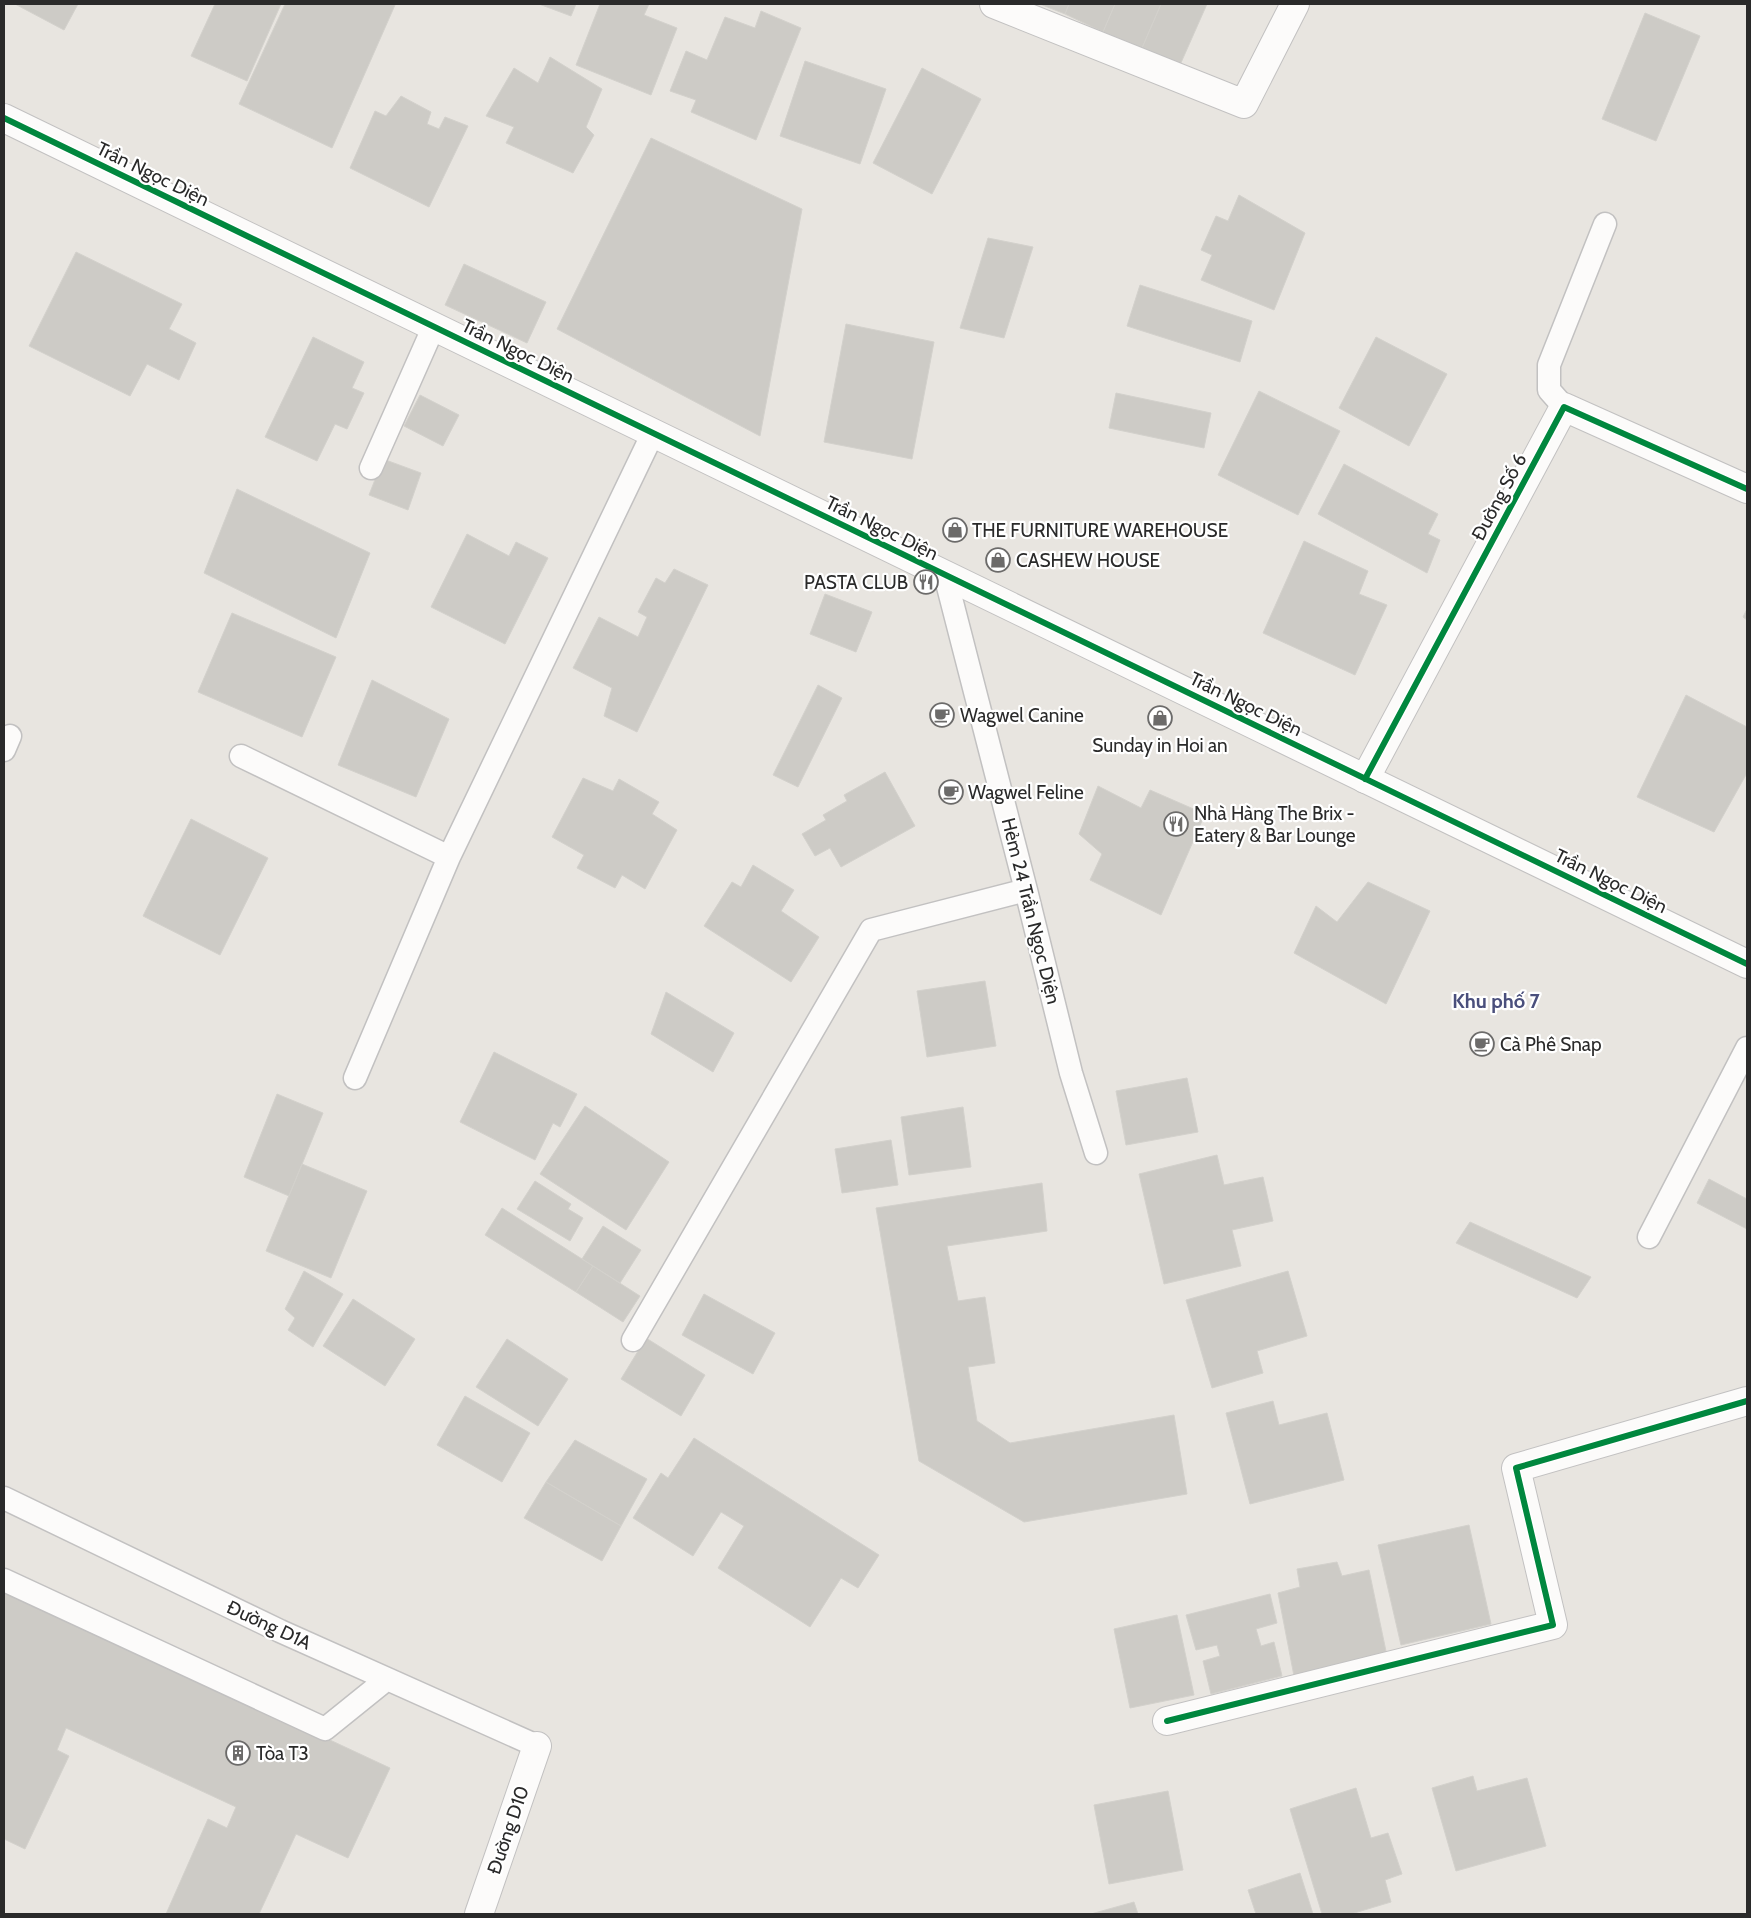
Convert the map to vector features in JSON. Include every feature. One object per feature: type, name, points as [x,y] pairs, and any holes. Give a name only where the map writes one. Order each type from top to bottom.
[{"type":"street","points":[[994,4],[1244,104],[1295,4]]},
{"type":"street","name":"Trần Ngọc Diện","points":[[4,118],[1747,964]]},
{"type":"street","points":[[1564,407],[1747,489]]},
{"type":"street","name":"Đường Số 6","points":[[1365,779],[1564,407]]},
{"type":"street","points":[[1167,1720],[1553,1625],[1516,1468],[1747,1401]]},
{"type":"street","name":"Đường D10","points":[[479,1914],[537,1746]]},
{"type":"lane","points":[[1564,407],[1550,390],[1549,365],[1605,224]]},
{"type":"lane","points":[[371,468],[434,326]]},
{"type":"lane","points":[[355,1078],[449,857],[652,433]]},
{"type":"lane","name":"Hẻm 24 Trần Ngọc Diện","points":[[944,575],[1026,890],[1071,1073],[1096,1153]]},
{"type":"lane","points":[[241,756],[449,857]]},
{"type":"lane","points":[[633,1340],[871,930],[1026,890]]},
{"type":"lane","points":[[1649,1237],[1747,1048]]},
{"type":"lane","name":"Đường D1A","points":[[4,1498],[280,1631],[537,1746]]},
{"type":"lane","points":[[4,1580],[325,1728],[387,1679]]},
{"type":"building","points":[[15,4],[78,4],[64,30]]},
{"type":"building","points":[[215,4],[281,4],[247,81],[191,56]]},
{"type":"building","points":[[285,4],[395,5],[332,148],[239,104]]},
{"type":"building","points":[[539,4],[576,4],[571,16]]},
{"type":"building","points":[[600,4],[649,4],[644,15],[677,28],[651,95],[576,65]]},
{"type":"building","points":[[1040,4],[1069,4],[1065,14]]},
{"type":"building","points":[[1069,4],[1115,4],[1103,32],[1065,14]]},
{"type":"building","points":[[1115,4],[1161,4],[1142,48],[1103,32]]},
{"type":"building","points":[[1161,4],[1207,4],[1180,65],[1142,48]]},
{"type":"building","points":[[761,11],[801,28],[756,140],[691,112],[696,100],[670,91],[686,51],[707,60],[725,17],[755,28]]},
{"type":"building","points":[[1645,13],[1700,36],[1656,141],[1602,119]]},
{"type":"building","points":[[550,57],[602,89],[586,127],[594,135],[573,173],[506,143],[514,127],[486,116],[514,68],[538,83]]},
{"type":"building","points":[[805,61],[886,89],[860,164],[780,136]]},
{"type":"building","points":[[922,68],[981,99],[932,194],[873,163]]},
{"type":"building","points":[[401,96],[431,112],[427,124],[439,129],[445,117],[468,126],[429,207],[350,168],[375,111],[386,116]]},
{"type":"building","points":[[651,138],[802,209],[760,436],[557,329]]},
{"type":"building","points":[[1239,195],[1305,233],[1274,310],[1201,280],[1212,255],[1201,250],[1216,216],[1228,221]]},
{"type":"building","points":[[988,238],[1033,247],[1004,338],[960,328]]},
{"type":"building","points":[[76,252],[182,304],[169,329],[196,343],[179,380],[147,364],[130,396],[29,346]]},
{"type":"building","points":[[464,264],[546,302],[527,343],[445,305]]},
{"type":"building","points":[[1140,285],[1252,321],[1240,362],[1127,326]]},
{"type":"building","points":[[846,324],[934,342],[912,459],[824,442]]},
{"type":"building","points":[[313,337],[364,362],[352,388],[364,393],[347,429],[335,424],[317,461],[265,437]]},
{"type":"building","points":[[1376,337],[1447,374],[1409,446],[1339,408]]},
{"type":"building","points":[[1259,391],[1340,431],[1298,515],[1218,475]]},
{"type":"building","points":[[1116,393],[1211,413],[1204,448],[1109,428]]},
{"type":"building","points":[[420,395],[459,415],[443,446],[404,426]]},
{"type":"building","points":[[383,459],[421,473],[408,510],[369,495]]},
{"type":"building","points":[[1344,464],[1438,514],[1428,534],[1440,540],[1427,573],[1318,514]]},
{"type":"building","points":[[237,489],[370,553],[336,638],[204,573]]},
{"type":"building","points":[[467,534],[509,556],[516,542],[548,558],[505,644],[431,607]]},
{"type":"building","points":[[1304,541],[1368,571],[1359,594],[1387,605],[1355,675],[1263,633]]},
{"type":"building","points":[[674,569],[708,585],[637,732],[604,716],[612,688],[573,668],[599,617],[638,637],[647,617],[638,612],[656,578],[665,583]]},
{"type":"building","points":[[825,594],[872,612],[856,652],[810,634]]},
{"type":"building","points":[[1747,609],[1747,620],[1743,617]]},
{"type":"building","points":[[232,613],[336,657],[302,737],[198,692]]},
{"type":"building","points":[[372,680],[449,719],[416,797],[338,765]]},
{"type":"building","points":[[818,685],[842,698],[798,787],[773,775]]},
{"type":"building","points":[[1686,695],[1747,727],[1747,773],[1714,832],[1637,797]]},
{"type":"building","points":[[885,772],[915,826],[841,867],[830,848],[815,856],[802,834],[826,820],[823,815],[847,801],[844,795]]},
{"type":"building","points":[[583,778],[613,791],[619,779],[659,802],[652,814],[677,830],[645,889],[622,875],[615,888],[577,868],[584,855],[552,837]]},
{"type":"building","points":[[1098,786],[1141,808],[1150,790],[1205,814],[1161,915],[1090,880],[1102,854],[1079,834]]},
{"type":"building","points":[[191,819],[268,858],[220,955],[143,916]]},
{"type":"building","points":[[753,865],[794,890],[781,911],[819,937],[791,982],[704,926],[732,882],[741,887]]},
{"type":"building","points":[[1368,882],[1430,911],[1386,1004],[1294,953],[1316,906],[1337,922]]},
{"type":"building","points":[[985,981],[996,1046],[927,1057],[917,991]]},
{"type":"building","points":[[666,992],[734,1033],[713,1072],[651,1034]]},
{"type":"building","points":[[494,1052],[577,1094],[560,1127],[553,1123],[535,1160],[460,1122]]},
{"type":"building","points":[[1187,1078],[1198,1132],[1126,1145],[1116,1091]]},
{"type":"building","points":[[277,1094],[323,1113],[289,1196],[244,1177]]},
{"type":"building","points":[[585,1106],[669,1162],[626,1230],[540,1174]]},
{"type":"building","points":[[963,1107],[971,1167],[909,1175],[901,1117]]},
{"type":"building","points":[[891,1140],[898,1185],[842,1193],[835,1149]]},
{"type":"building","points":[[1217,1155],[1224,1185],[1263,1177],[1273,1221],[1232,1230],[1241,1266],[1164,1284],[1139,1174]]},
{"type":"building","points":[[302,1164],[367,1191],[331,1278],[266,1251]]},
{"type":"building","points":[[1709,1179],[1747,1199],[1747,1229],[1697,1203]]},
{"type":"building","points":[[535,1181],[571,1204],[568,1209],[583,1218],[570,1241],[517,1209]]},
{"type":"building","points":[[1042,1183],[1047,1231],[947,1246],[958,1301],[985,1297],[995,1363],[968,1367],[977,1421],[1010,1443],[1174,1415],[1187,1494],[1024,1522],[919,1461],[876,1208]]},
{"type":"building","points":[[502,1208],[593,1266],[576,1292],[485,1235]]},
{"type":"building","points":[[1470,1222],[1591,1277],[1577,1298],[1456,1243]]},
{"type":"building","points":[[603,1226],[641,1250],[620,1283],[582,1259]]},
{"type":"building","points":[[593,1266],[640,1296],[623,1322],[576,1292]]},
{"type":"building","points":[[304,1271],[343,1294],[313,1347],[288,1330],[295,1318],[285,1309]]},
{"type":"building","points":[[1288,1271],[1307,1336],[1257,1351],[1263,1373],[1212,1388],[1186,1300]]},
{"type":"building","points":[[704,1294],[775,1333],[753,1374],[682,1335]]},
{"type":"building","points":[[353,1299],[415,1339],[385,1386],[323,1346]]},
{"type":"building","points":[[646,1338],[705,1375],[681,1416],[621,1379]]},
{"type":"building","points":[[507,1339],[568,1379],[538,1426],[476,1387]]},
{"type":"building","points":[[465,1396],[530,1433],[502,1482],[437,1445]]},
{"type":"building","points":[[1273,1401],[1279,1425],[1327,1413],[1344,1480],[1250,1504],[1226,1413]]},
{"type":"building","points":[[694,1438],[879,1555],[858,1588],[841,1578],[810,1627],[718,1568],[744,1526],[721,1512],[693,1556],[633,1518],[661,1473],[668,1478]]},
{"type":"building","points":[[575,1440],[647,1479],[621,1526],[546,1482]]},
{"type":"building","points":[[546,1482],[621,1526],[602,1561],[524,1518]]},
{"type":"building","points":[[1469,1525],[1491,1624],[1401,1645],[1378,1545]]},
{"type":"building","points":[[1337,1562],[1342,1576],[1369,1570],[1387,1656],[1294,1676],[1278,1593],[1300,1587],[1297,1569]]},
{"type":"building","name":"Tòa T3","points":[[4,1588],[390,1768],[348,1858],[296,1834],[259,1914],[166,1914],[208,1819],[227,1828],[236,1807],[66,1728],[57,1750],[69,1756],[25,1849],[4,1839]]},
{"type":"building","points":[[1270,1594],[1277,1623],[1256,1629],[1261,1646],[1274,1642],[1282,1676],[1211,1694],[1203,1661],[1220,1656],[1217,1645],[1196,1650],[1186,1615]]},
{"type":"building","points":[[1177,1615],[1194,1695],[1130,1708],[1114,1629]]},
{"type":"building","points":[[1473,1776],[1477,1791],[1527,1778],[1546,1846],[1456,1871],[1432,1788]]},
{"type":"building","points":[[1356,1788],[1371,1838],[1388,1833],[1402,1874],[1385,1880],[1391,1902],[1351,1914],[1322,1914],[1290,1809]]},
{"type":"building","points":[[1168,1791],[1183,1870],[1109,1884],[1094,1805]]},
{"type":"building","points":[[1300,1873],[1313,1914],[1256,1914],[1248,1890]]},
{"type":"building","points":[[1134,1902],[1138,1914],[1091,1914]]},
{"type":"cycle path","points":[[4,118],[1747,964]]},
{"type":"cycle path","points":[[1365,779],[1564,407],[1747,489]]},
{"type":"cycle path","points":[[1167,1721],[1553,1625],[1516,1468],[1747,1401]]},
{"type":"place","name":"THE FURNITURE WAREHOUSE","points":[[955,530]]},
{"type":"place","name":"CASHEW HOUSE","points":[[998,560]]},
{"type":"place","name":"PASTA CLUB","points":[[926,582]]},
{"type":"place","name":"Wagwel Canine","points":[[942,715]]},
{"type":"place","name":"Sunday in Hoi an","points":[[1160,718]]},
{"type":"place","name":"Wagwel Feline","points":[[951,792]]},
{"type":"place","name":"Nhà Hàng The Brix - Eatery & Bar Lounge","points":[[1176,824]]},
{"type":"place","name":"Cà Phê Snap","points":[[1482,1044]]},
{"type":"place","name":"Tòa T3","points":[[238,1753]]},
{"type":"district","name":"Khu phố 7","points":[[1496,1001]]}]
